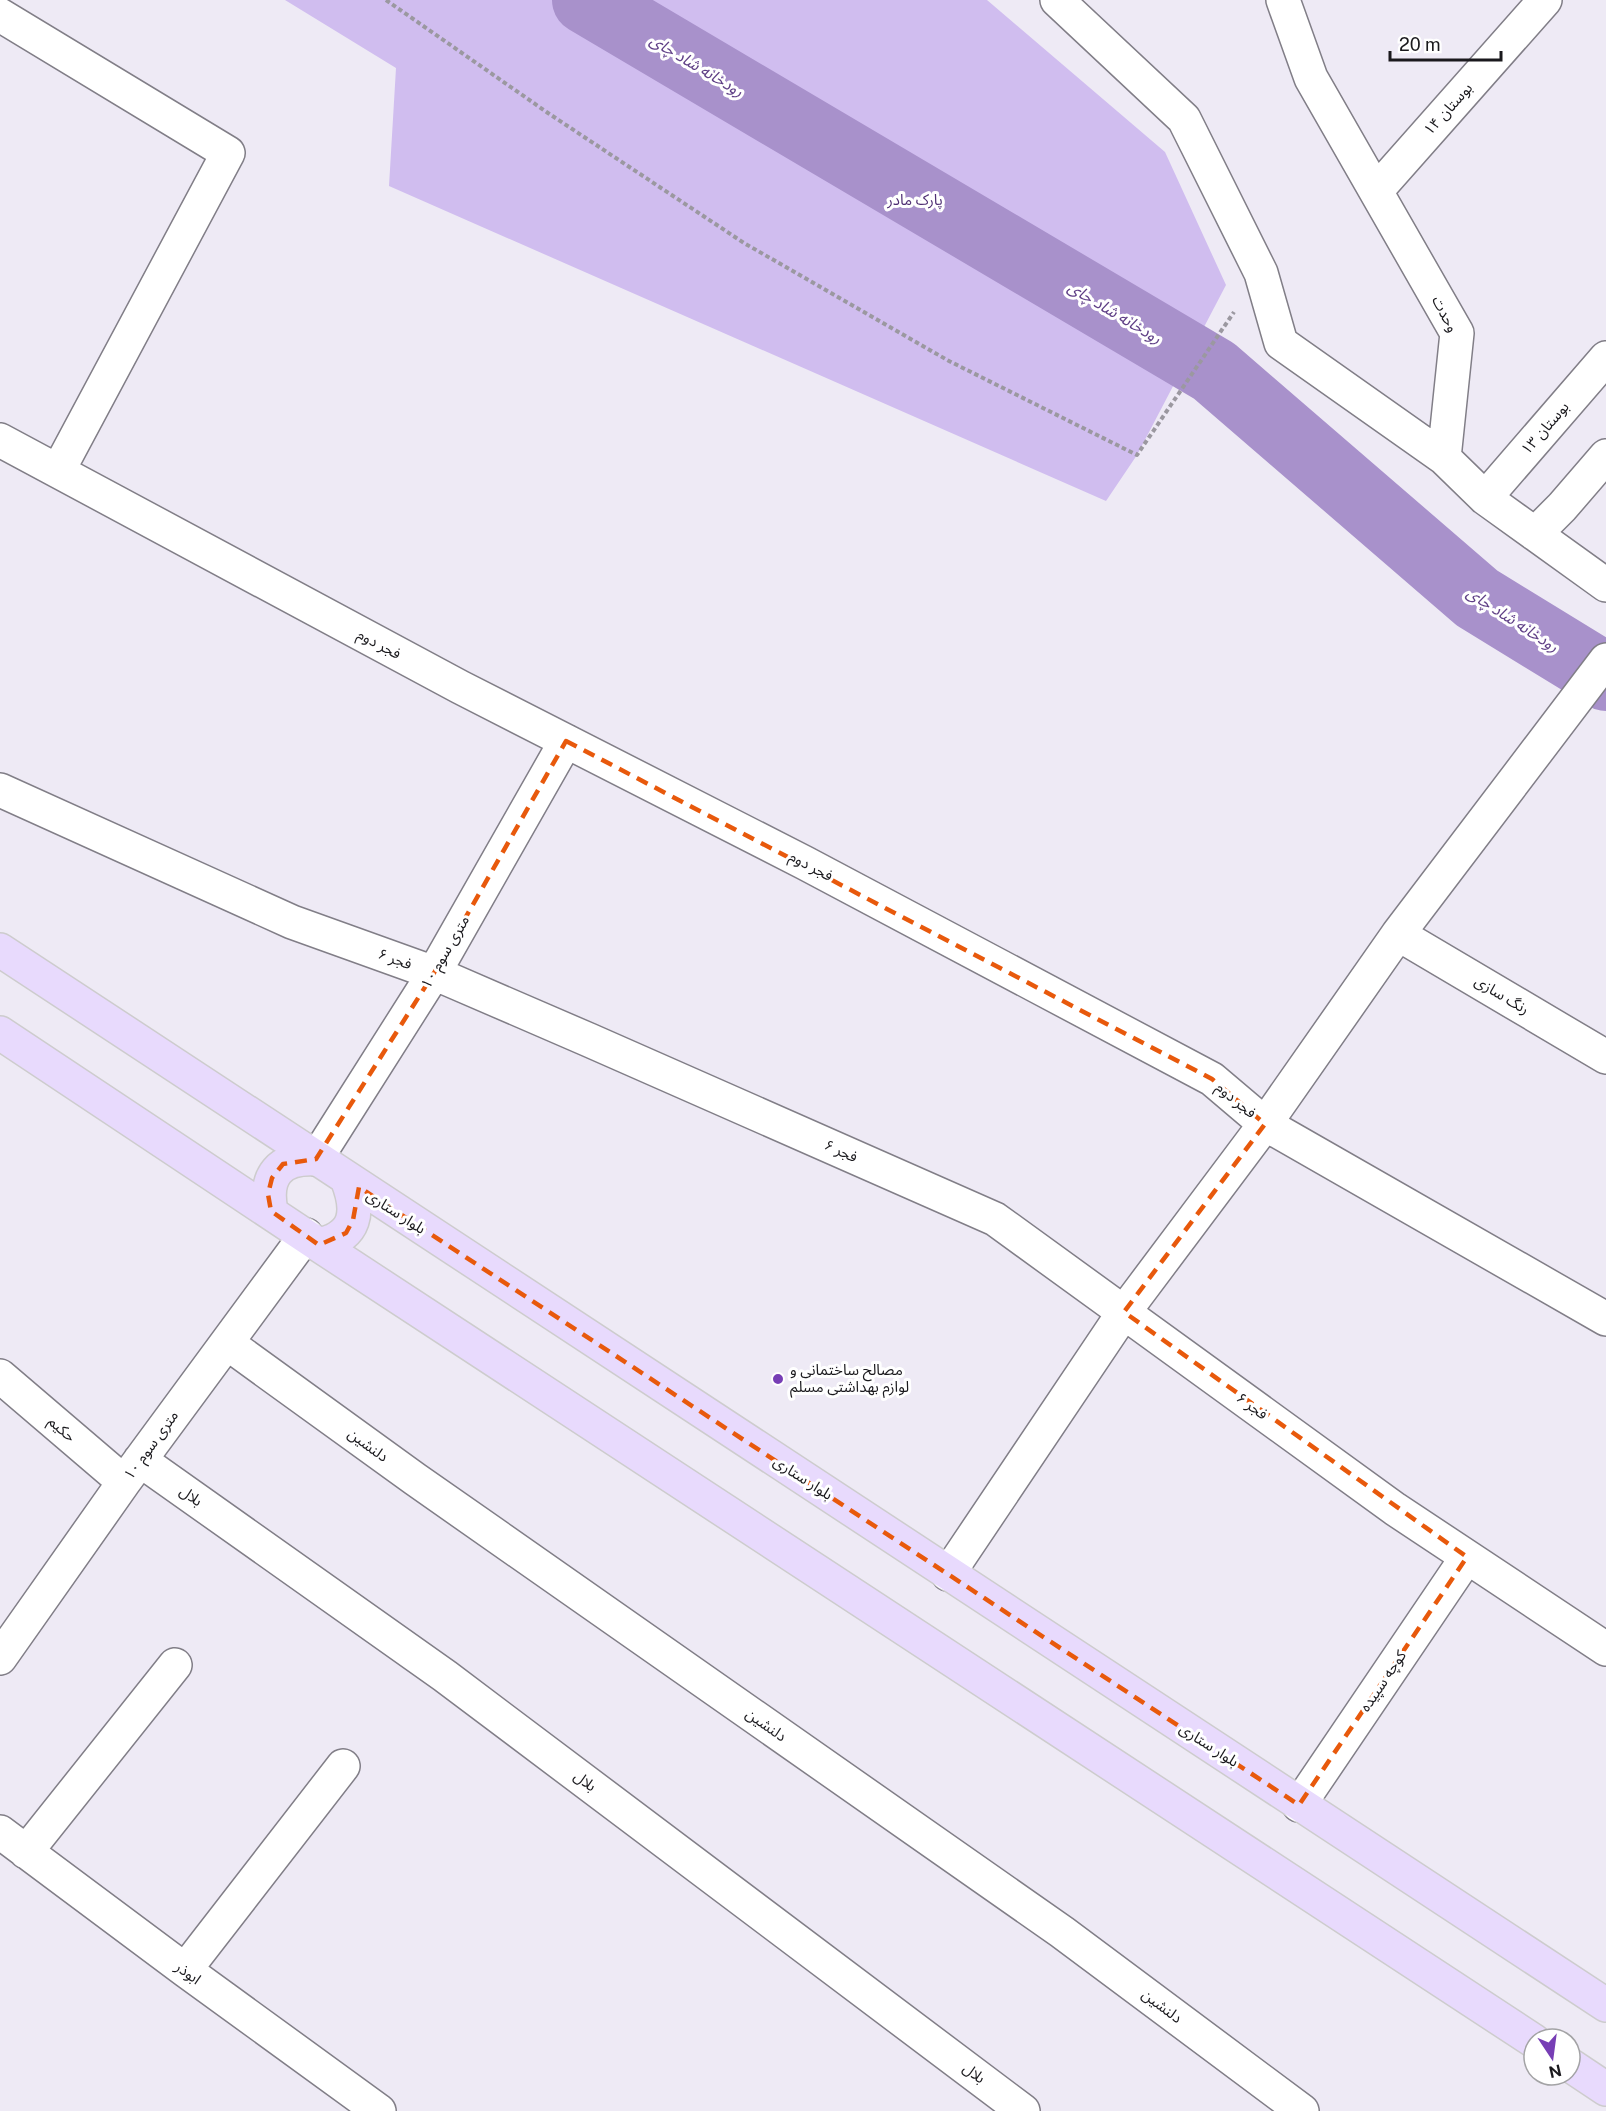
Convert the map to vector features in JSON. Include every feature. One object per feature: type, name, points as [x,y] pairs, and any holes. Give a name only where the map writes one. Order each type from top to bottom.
[{"type":"main road","name":"بلوار ستاری","points":[[0,951],[1606,2005]]},
{"type":"main road","points":[[0,1033],[1522,2034]]},
{"type":"main road","points":[[271,1212],[268,1194],[272,1178],[284,1164],[300,1158],[316,1159]]},
{"type":"main road","points":[[312,1240],[333,1242],[346,1233],[353,1221],[355,1206],[347,1179]]},
{"type":"main road","points":[[1582,2073],[1606,2089]]},
{"type":"street","points":[[1058,0],[1184,119],[1261,273],[1281,343],[1444,458],[1485,498],[1606,585]]},
{"type":"street","name":"وحدت","points":[[1283,0],[1311,78],[1457,333],[1444,458]]},
{"type":"street","name":"بوستان ۱۴","points":[[1376,191],[1545,0]]},
{"type":"street","points":[[0,15],[228,153],[58,471]]},
{"type":"street","name":"بوستان ۱۳","points":[[1485,498],[1606,358]]},
{"type":"street","name":"فجر دوم","points":[[0,440],[460,687],[805,863],[1212,1079],[1265,1124],[1606,1319]]},
{"type":"street","points":[[1535,534],[1606,456]]},
{"type":"street","points":[[948,1574],[1124,1312],[1265,1124],[1398,934],[1606,660]]},
{"type":"street","name":"۱۰ متری سوم","points":[[316,1159],[434,973],[566,741]]},
{"type":"street","name":"فجر ۶","points":[[0,790],[292,922],[434,973],[995,1220],[1395,1509],[1606,1649]]},
{"type":"street","name":"رنگ سازی","points":[[1398,934],[1606,1056]]},
{"type":"street","name":"۱۰ متری سوم","points":[[0,1658],[132,1471],[227,1343],[312,1240]]},
{"type":"street","name":"دلنشین","points":[[227,1343],[434,1492],[1062,1932],[1302,2111]]},
{"type":"street","name":"حکیم","points":[[0,1376],[132,1471]]},
{"type":"street","name":"بلال","points":[[132,1471],[445,1676],[1023,2111]]},
{"type":"street","name":"کوچه سپیده","points":[[1299,1805],[1467,1557]]},
{"type":"street","points":[[26,1852],[175,1665]]},
{"type":"street","points":[[185,1970],[343,1766]]},
{"type":"street","name":"ابوذر","points":[[0,1832],[379,2111]]},
{"type":"path","points":[[386,0],[548,113],[744,243],[949,361],[1137,455],[1261,273]]},
{"type":"highlighted area","points":[[566,741],[1212,1079],[1265,1124],[1124,1312],[1467,1557],[1299,1805],[359,1187],[353,1220],[346,1233],[319,1245],[271,1211],[268,1194],[272,1178],[283,1164],[316,1159],[434,973]]},
{"type":"green space","name":"پارک مادر","points":[[285,0],[987,0],[1165,152],[1226,285],[1137,455],[1106,501],[389,186],[396,68]]},
{"type":"waterway","name":"رودخانه شاد چای","points":[[586,0],[1214,371],[1477,598],[1606,677]]},
{"type":"place","name":"مصالح ساختمانی و لوازم بهداشتی مسلم","points":[[778,1379]]}]
